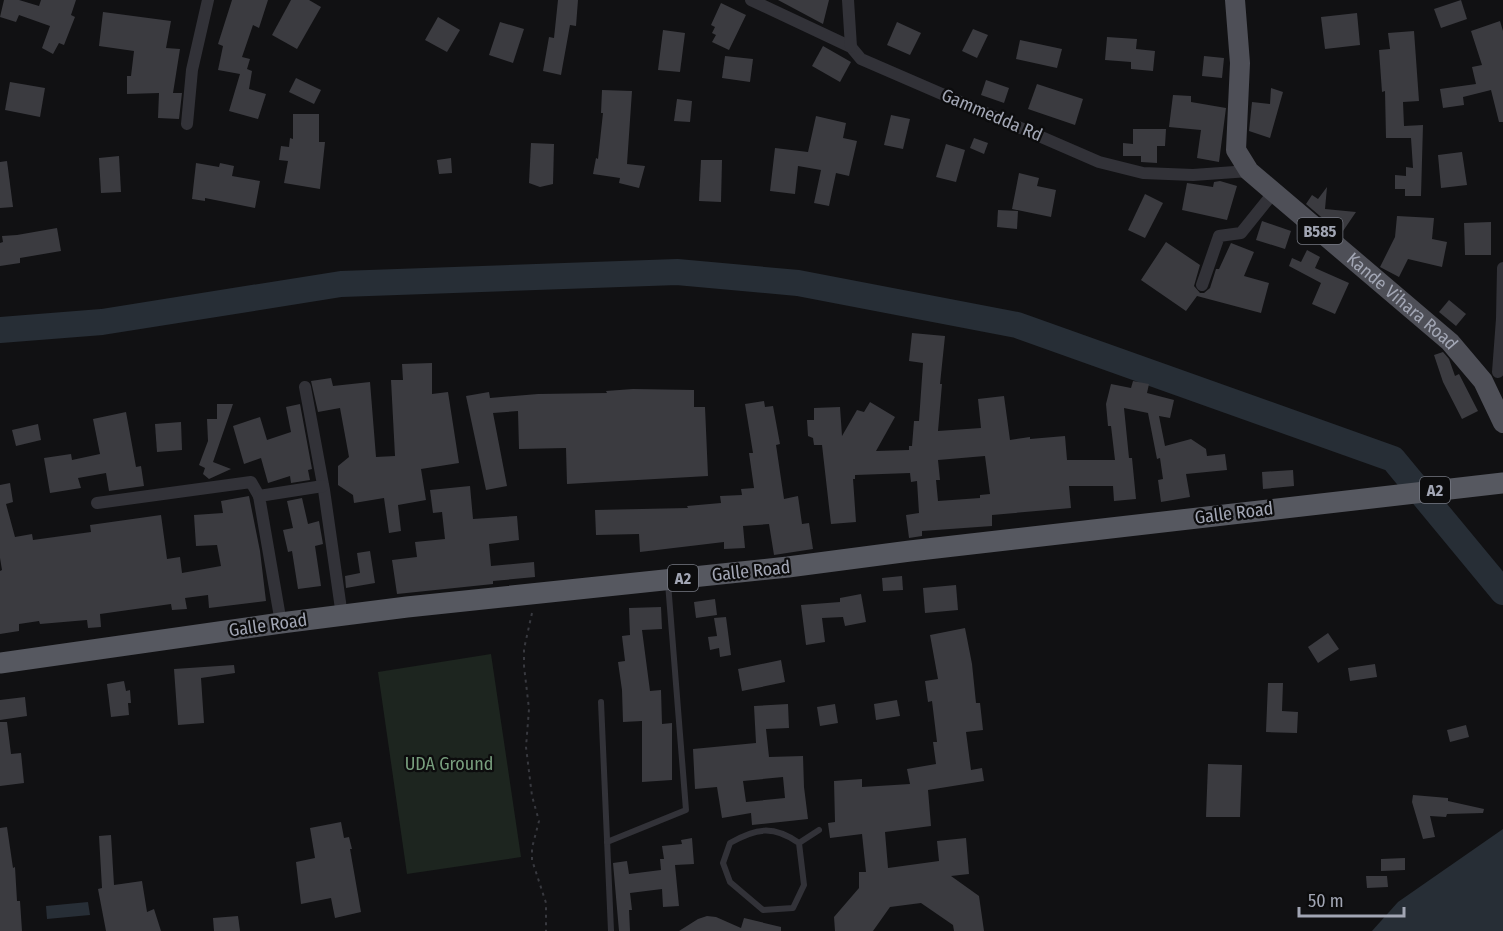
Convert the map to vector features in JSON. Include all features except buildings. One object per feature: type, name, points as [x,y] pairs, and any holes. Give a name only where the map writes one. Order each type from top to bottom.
[{"type":"highway","name":"Galle Road","points":[[0,663],[281,623],[788,567],[1503,483]]},
{"type":"main road","name":"Kande Vihara Road","points":[[1235,0],[1240,63],[1236,150],[1249,171],[1450,342],[1494,374],[1503,423]]},
{"type":"street","points":[[187,124],[192,70],[208,0]]},
{"type":"street","name":"Gammedda Rd","points":[[752,0],[851,47],[861,59],[1099,162],[1143,173],[1193,175],[1249,171]]},
{"type":"street","points":[[848,0],[851,47]]},
{"type":"street","points":[[1202,285],[1219,236],[1241,233],[1274,192]]},
{"type":"street","points":[[1494,374],[1502,319],[1503,268]]},
{"type":"street","points":[[305,387],[323,486],[342,616]]},
{"type":"street","points":[[97,503],[251,482],[259,496],[281,623]]},
{"type":"street","points":[[259,496],[323,486]]},
{"type":"lane","points":[[607,842],[686,810],[667,580]]},
{"type":"lane","points":[[601,702],[611,931]]},
{"type":"lane","points":[[798,843],[819,830]]},
{"type":"lane","points":[[750,831],[774,831],[785,834],[798,843],[804,885],[793,908],[763,910],[730,882],[723,863],[730,843],[750,831]]},
{"type":"path","points":[[536,595],[524,649],[529,709],[526,747],[532,796],[539,821],[532,848],[532,860],[546,903],[546,931]]},
{"type":"green space","name":"UDA Ground","points":[[491,654],[521,857],[407,874],[378,672]]},
{"type":"shaded area","points":[[1503,829],[1503,931],[1372,931],[1398,902]]},
{"type":"shaded area","points":[[88,902],[90,915],[47,919],[46,906]]},
{"type":"waterway","points":[[0,330],[102,322],[341,284],[677,272],[798,283],[1017,325],[1393,459],[1503,592]]}]
